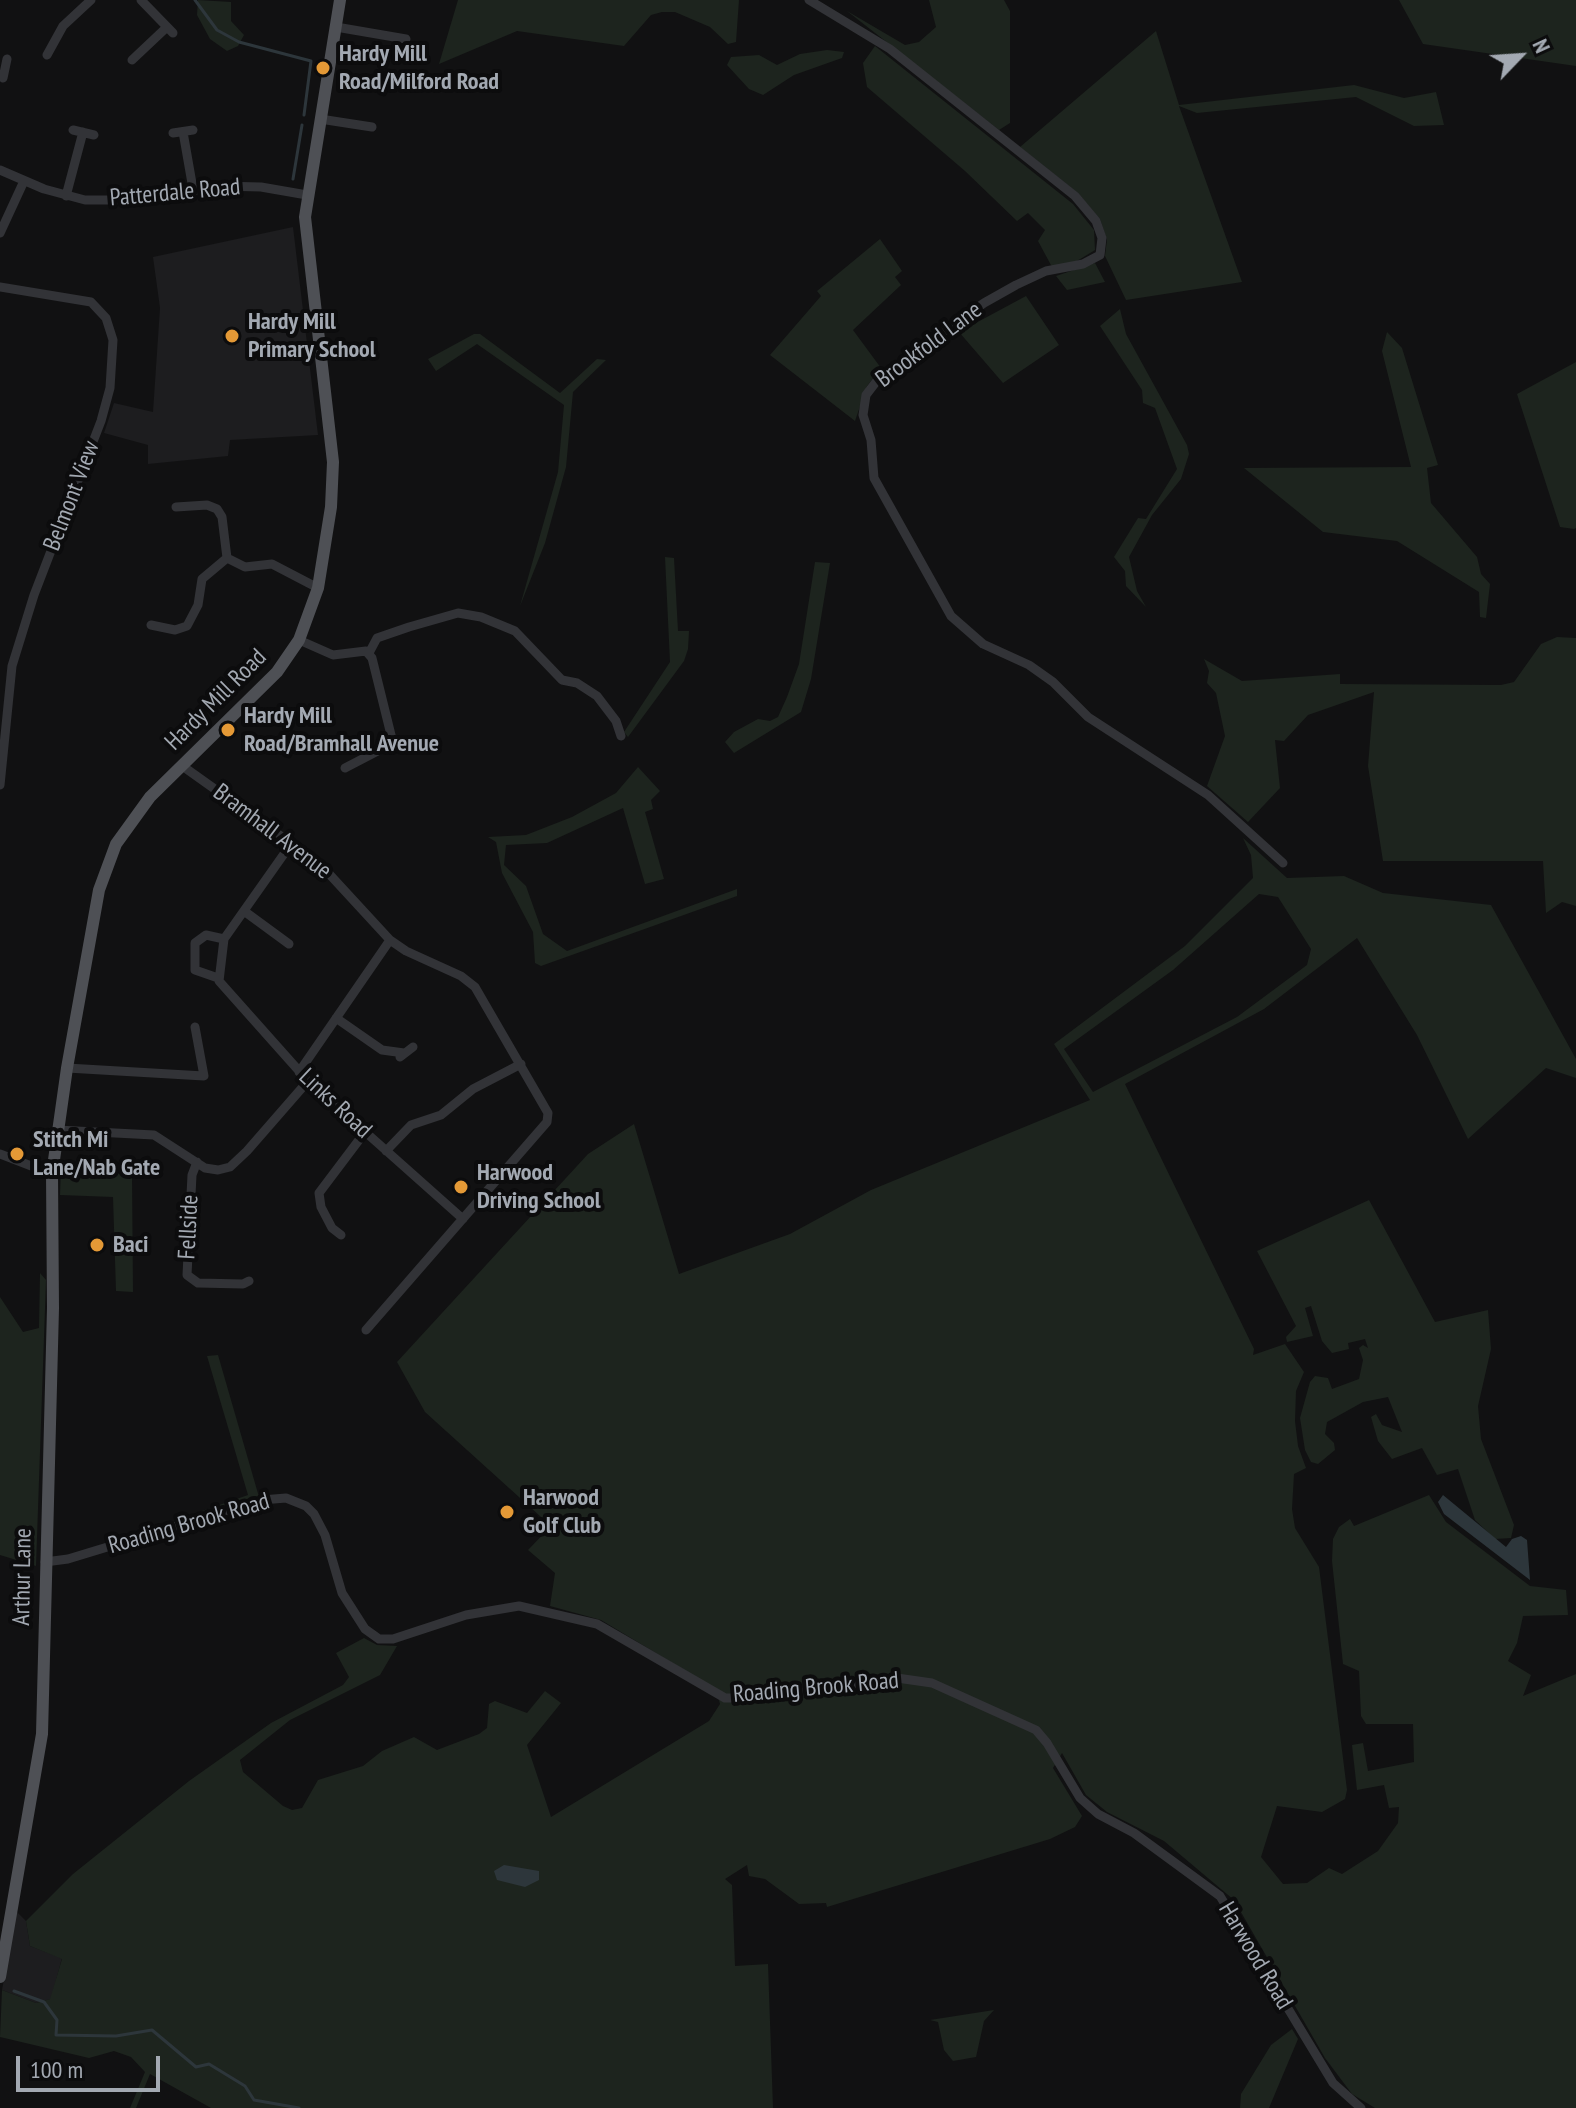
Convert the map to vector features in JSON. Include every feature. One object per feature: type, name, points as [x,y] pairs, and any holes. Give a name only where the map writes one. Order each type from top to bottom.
[{"type":"main road","name":"Hardy Mill Road","points":[[52,1174],[67,1068],[103,872],[131,821],[181,765],[277,672],[299,640],[318,588],[331,507],[333,462],[308,265],[307,195],[340,0]]},
{"type":"main road","name":"Arthur Lane","points":[[0,1977],[42,1734],[53,1308],[52,1174]]},
{"type":"street","points":[[47,55],[91,0]]},
{"type":"street","points":[[132,60],[170,30],[141,0]]},
{"type":"street","name":"Brookfold Lane","points":[[809,0],[890,49],[1075,196],[1096,221],[1102,238],[1100,255],[1083,264],[1046,271],[1016,285],[984,303],[879,378],[866,395],[863,415],[871,440],[874,478],[951,616],[983,644],[1029,665],[1053,682],[1088,717],[1208,795],[1283,863]]},
{"type":"street","points":[[336,27],[406,39]]},
{"type":"street","points":[[2,73],[7,59]]},
{"type":"street","points":[[320,119],[372,127]]},
{"type":"street","points":[[66,196],[83,132]]},
{"type":"street","points":[[183,132],[193,189]]},
{"type":"street","name":"Patterdale Road","points":[[0,170],[66,196],[127,201],[193,189],[241,185],[307,195]]},
{"type":"street","points":[[0,233],[24,181]]},
{"type":"street","name":"Belmont View","points":[[0,287],[91,302],[106,318],[113,340],[110,388],[101,421],[34,595],[12,666],[0,785]]},
{"type":"street","points":[[176,507],[191,511],[212,506],[220,513],[227,558]]},
{"type":"street","points":[[227,558],[245,567],[272,564],[318,588]]},
{"type":"street","points":[[151,625],[164,624],[182,629],[191,622],[202,579],[227,558]]},
{"type":"street","points":[[345,768],[393,743],[369,653],[377,638],[458,613],[481,617],[515,631],[562,680],[577,683],[597,696],[616,721],[621,736]]},
{"type":"street","points":[[299,640],[333,655],[369,653]]},
{"type":"street","points":[[0,664],[12,666]]},
{"type":"street","name":"Bramhall Avenue","points":[[181,765],[331,874],[390,940],[475,987],[548,1113],[547,1122],[367,1330]]},
{"type":"street","points":[[218,978],[224,939],[291,844]]},
{"type":"street","points":[[244,911],[285,943]]},
{"type":"street","name":"Links Road","points":[[224,939],[206,935],[195,943],[195,970],[218,978],[308,1081],[463,1219]]},
{"type":"street","points":[[299,1072],[390,940]]},
{"type":"street","points":[[336,1018],[382,1050],[400,1056],[413,1047]]},
{"type":"street","points":[[67,1068],[204,1076],[195,1027]]},
{"type":"street","points":[[386,1151],[415,1122],[441,1115],[473,1089],[521,1064]]},
{"type":"street","points":[[57,1130],[154,1135],[211,1170],[230,1167],[261,1138],[308,1081]]},
{"type":"street","points":[[342,1236],[332,1228],[321,1207],[319,1193],[365,1132]]},
{"type":"street","points":[[0,1154],[52,1174]]},
{"type":"street","name":"Fellside","points":[[197,1162],[192,1175],[187,1275],[198,1283],[243,1284],[249,1281]]},
{"type":"street","name":"Roading Brook Road","points":[[45,1562],[68,1559],[262,1500],[286,1498],[306,1506],[314,1514],[325,1535],[342,1593],[365,1629],[379,1639],[393,1639],[466,1615],[514,1606],[553,1612],[614,1632],[707,1689],[732,1699],[792,1694],[881,1679],[932,1683],[1036,1730],[1057,1762]]},
{"type":"street","name":"Harwood Road","points":[[1057,1762],[1080,1798],[1098,1814],[1134,1833],[1220,1896],[1333,2083],[1361,2108]]},
{"type":"shaded area","points":[[198,0],[231,2],[231,21],[244,35],[238,46],[227,51],[210,39],[197,15]]},
{"type":"shaded area","points":[[458,0],[739,0],[736,42],[728,44],[710,27],[675,12],[662,12],[651,15],[624,46],[517,31],[439,64]]},
{"type":"shaded area","points":[[929,0],[1004,0],[1010,11],[1010,123],[999,130],[847,11],[905,45],[919,42],[936,27]]},
{"type":"shaded area","points":[[1399,0],[1576,0],[1576,66],[1423,44]]},
{"type":"shaded area","points":[[1156,31],[1179,105],[1354,85],[1404,98],[1436,92],[1444,125],[1414,126],[1356,97],[1197,113],[1179,106],[1242,282],[1126,300],[1105,256],[1107,240],[1100,219],[1078,193],[1020,147]]},
{"type":"shaded area","points":[[875,46],[1073,204],[1094,230],[1095,250],[1077,261],[1052,267],[1038,241],[1045,230],[1028,213],[1017,221],[965,171],[867,87],[863,63]]},
{"type":"shaded area","points":[[827,50],[844,52],[842,58],[794,75],[763,95],[749,89],[727,65],[731,57],[759,55],[777,65],[800,54]]},
{"type":"shaded area","name":"Hardy Mill Primary School","points":[[293,227],[318,435],[230,440],[228,456],[148,464],[148,445],[104,433],[114,403],[153,412],[160,308],[153,257]]},
{"type":"shaded area","points":[[880,239],[902,271],[895,277],[901,285],[853,330],[881,368],[867,386],[855,421],[770,355],[821,296],[817,291]]},
{"type":"shaded area","points":[[1095,263],[1105,282],[1067,290],[1056,276]]},
{"type":"shaded area","points":[[1026,296],[1059,345],[1003,383],[959,332]]},
{"type":"shaded area","points":[[1120,309],[1126,334],[1187,445],[1189,454],[1181,479],[1152,515],[1129,557],[1137,591],[1146,607],[1126,586],[1125,571],[1114,557],[1138,518],[1146,519],[1177,469],[1155,408],[1143,403],[1142,390],[1100,326]]},
{"type":"shaded area","points":[[1387,332],[1402,348],[1438,465],[1427,468],[1431,503],[1477,557],[1481,574],[1490,584],[1486,618],[1480,617],[1479,592],[1397,541],[1323,532],[1244,468],[1411,467],[1382,351]]},
{"type":"shaded area","points":[[474,334],[480,334],[560,393],[597,359],[606,360],[573,392],[566,467],[545,543],[520,606],[558,472],[564,405],[477,344],[436,371],[428,359]]},
{"type":"shaded area","points":[[1576,362],[1574,529],[1560,527],[1517,394]]},
{"type":"shaded area","points":[[665,557],[674,558],[678,631],[689,631],[688,649],[684,661],[628,737],[624,732],[670,662]]},
{"type":"shaded area","points":[[815,562],[830,563],[811,679],[801,712],[734,753],[725,742],[734,732],[758,719],[770,721],[778,717],[787,697],[799,664]]},
{"type":"shaded area","points":[[1557,637],[1576,638],[1576,906],[1562,902],[1546,913],[1543,861],[1383,861],[1368,766],[1374,692],[1308,715],[1284,741],[1275,740],[1280,788],[1248,822],[1207,786],[1225,736],[1216,693],[1207,683],[1209,671],[1204,659],[1242,681],[1340,674],[1340,684],[1501,685],[1514,682],[1541,644]]},
{"type":"shaded area","points":[[638,767],[660,791],[651,800],[653,809],[645,812],[664,879],[645,884],[623,808],[547,843],[506,845],[504,865],[526,886],[543,934],[567,951],[737,889],[737,896],[541,966],[535,963],[533,932],[502,873],[496,842],[488,837],[526,835],[572,817],[616,793]]},
{"type":"shaded area","name":"Harwood Golf Club","points":[[1243,838],[1287,878],[1344,876],[1383,893],[1491,905],[1576,1059],[1576,1078],[1546,1068],[1468,1139],[1417,1035],[1357,938],[1264,1009],[1125,1084],[1254,1349],[1253,1355],[1285,1344],[1304,1372],[1296,1391],[1295,1421],[1298,1446],[1306,1468],[1294,1474],[1292,1509],[1295,1528],[1319,1567],[1347,1790],[1345,1799],[1322,1812],[1277,1806],[1261,1857],[1283,1884],[1307,1883],[1329,1868],[1342,1874],[1378,1851],[1398,1823],[1399,1807],[1389,1808],[1384,1785],[1357,1790],[1352,1745],[1363,1743],[1368,1771],[1414,1762],[1413,1724],[1366,1724],[1361,1716],[1359,1671],[1343,1664],[1332,1561],[1333,1539],[1339,1527],[1350,1519],[1354,1526],[1429,1495],[1446,1522],[1530,1586],[1566,1590],[1568,1615],[1523,1616],[1517,1643],[1508,1661],[1531,1675],[1523,1696],[1576,1674],[1576,2108],[1375,2108],[1352,2094],[1325,2058],[1234,1900],[1164,1841],[1107,1812],[1086,1795],[1062,1753],[1053,1768],[1082,1816],[1075,1827],[1050,1839],[827,1907],[826,1903],[799,1904],[765,1879],[749,1876],[747,1865],[725,1879],[732,1885],[735,1966],[768,1964],[773,2108],[211,2108],[150,2074],[136,2108],[130,2108],[145,2072],[131,2057],[114,2051],[89,2058],[0,2037],[2,1990],[36,2003],[50,1999],[62,1959],[30,1946],[26,1921],[73,1874],[189,1781],[271,1723],[343,1685],[349,1677],[336,1653],[364,1638],[377,1645],[397,1646],[380,1675],[290,1720],[240,1760],[243,1772],[283,1806],[292,1810],[302,1808],[318,1780],[363,1766],[382,1751],[414,1737],[437,1750],[479,1734],[487,1728],[489,1704],[495,1701],[527,1713],[545,1691],[561,1703],[527,1745],[551,1817],[709,1721],[720,1704],[716,1689],[601,1620],[550,1606],[555,1573],[528,1550],[551,1526],[425,1412],[397,1362],[588,1154],[634,1124],[679,1274],[790,1234],[871,1190],[1090,1100],[1054,1044],[1185,946],[1253,878],[1251,855]],"holes":[[[1259,894],[1278,897],[1311,949],[1307,965],[1237,1017],[1093,1092],[1064,1049],[1173,970]]]},
{"type":"shaded area","points":[[61,1166],[132,1174],[133,1292],[116,1291],[113,1197],[60,1195]]},
{"type":"shaded area","points":[[1369,1200],[1435,1322],[1488,1310],[1491,1349],[1478,1406],[1481,1439],[1514,1525],[1511,1538],[1495,1539],[1475,1520],[1458,1469],[1437,1475],[1422,1448],[1392,1459],[1378,1441],[1371,1417],[1376,1414],[1382,1425],[1402,1432],[1388,1397],[1363,1402],[1327,1422],[1325,1434],[1334,1443],[1335,1450],[1318,1464],[1311,1462],[1305,1450],[1300,1418],[1310,1382],[1315,1376],[1328,1378],[1332,1389],[1359,1379],[1363,1360],[1359,1348],[1363,1345],[1368,1348],[1365,1339],[1348,1343],[1349,1349],[1332,1353],[1322,1341],[1311,1306],[1305,1308],[1313,1336],[1287,1342],[1286,1337],[1296,1326],[1257,1251]]},
{"type":"shaded area","points":[[40,1273],[46,1280],[36,1566],[0,1555],[0,1297],[23,1332],[39,1328]]},
{"type":"shaded area","points":[[218,1355],[259,1497],[199,1512],[248,1495],[207,1356]]},
{"type":"shaded area","points":[[1443,1495],[1506,1547],[1512,1539],[1521,1536],[1527,1540],[1530,1580],[1444,1514],[1438,1502]]},
{"type":"shaded area","points":[[504,1865],[539,1871],[539,1880],[525,1887],[497,1880],[494,1871]]},
{"type":"shaded area","points":[[16,1911],[26,1921],[30,1946],[62,1958],[51,1999],[36,2003],[2,1990]]},
{"type":"shaded area","points":[[994,2010],[984,2021],[976,2057],[953,2061],[944,2050],[938,2022],[930,2020]]},
{"type":"shaded area","points":[[1292,2029],[1298,2039],[1269,2108],[1240,2108],[1241,2094],[1271,2045]]},
{"type":"waterway","points":[[195,0],[217,30],[239,42],[311,61],[304,115]]},
{"type":"waterway","points":[[293,179],[302,125]]},
{"type":"waterway","points":[[14,1991],[44,2002],[57,2020],[56,2035],[116,2036],[152,2030],[196,2067],[209,2064],[245,2086],[254,2100],[299,2108]]},
{"type":"place","name":"Hardy Mill Road/Milford Road","points":[[323,68]]},
{"type":"place","name":"Hardy Mill Primary School","points":[[232,336]]},
{"type":"place","name":"Hardy Mill Road/Bramhall Avenue","points":[[228,730]]},
{"type":"place","name":"Stitch Mi Lane/Nab Gate","points":[[17,1154]]},
{"type":"place","name":"Harwood Driving School","points":[[461,1187]]},
{"type":"place","name":"Baci","points":[[97,1245]]},
{"type":"place","name":"Harwood Golf Club","points":[[507,1512]]}]
